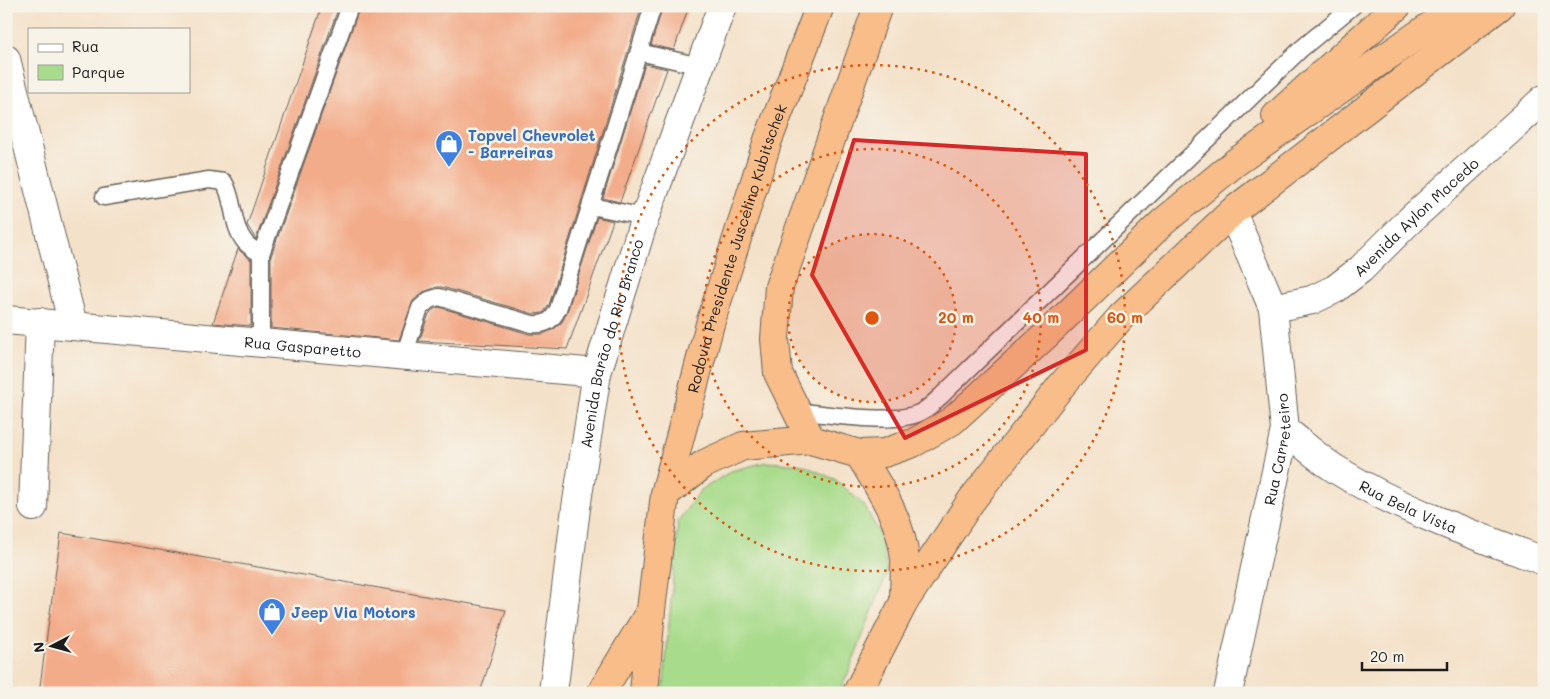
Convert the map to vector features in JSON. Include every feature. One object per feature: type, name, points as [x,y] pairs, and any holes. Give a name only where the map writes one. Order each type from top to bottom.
[{"type":"highway","name":"Rodovia Presidente Juscelino Kubitschek","points":[[644,693],[665,494],[716,306],[768,140],[820,6]]},
{"type":"highway","points":[[812,440],[778,373],[775,339],[779,287],[878,6]]},
{"type":"highway","points":[[665,494],[704,464],[743,446],[812,440],[860,454],[884,453],[913,443],[952,421],[1045,336],[1281,110],[1397,6]]},
{"type":"highway","points":[[1163,222],[1236,162],[1436,22],[1466,6]]},
{"type":"highway","points":[[857,693],[904,602],[971,501],[1067,380],[1121,317],[1232,212],[1500,6]]},
{"type":"highway","points":[[860,454],[898,525],[905,559],[904,602]]},
{"type":"highway","points":[[601,693],[652,610]]},
{"type":"street","name":"Avenida Barão do Rio Branco","points":[[553,693],[576,508],[598,373],[645,217],[722,6]]},
{"type":"street","points":[[6,59],[73,324]]},
{"type":"street","name":"Avenida Aylon Macedo","points":[[1273,308],[1312,300],[1335,289],[1361,269],[1410,220],[1544,99]]},
{"type":"street","name":"Rua Carreteiro","points":[[1228,693],[1286,430],[1273,308],[1232,212]]},
{"type":"street","name":"Rua Gasparetto","points":[[6,320],[73,324],[598,373]]},
{"type":"street","points":[[33,506],[40,322]]},
{"type":"street","name":"Rua Bela Vista","points":[[1286,430],[1336,469],[1392,500],[1458,530],[1544,561]]},
{"type":"lane","points":[[260,342],[261,254],[350,6]]},
{"type":"lane","points":[[404,355],[420,308],[429,300],[439,297],[532,324],[541,324],[552,320],[558,309],[654,6]]},
{"type":"lane","points":[[796,411],[887,418],[920,413],[948,390],[1301,49],[1353,6]]},
{"type":"lane","points":[[639,52],[700,66]]},
{"type":"lane","points":[[104,197],[209,180],[224,182],[229,190],[237,230],[246,243],[261,254]]},
{"type":"lane","points":[[591,206],[645,217]]},
{"type":"highlighted area","points":[[854,140],[1086,154],[1086,350],[905,438],[812,275]]},
{"type":"green space","points":[[766,462],[803,465],[836,480],[864,505],[881,537],[887,573],[847,676],[839,693],[663,693],[678,521],[700,491],[731,471]]},
{"type":"building","points":[[322,6],[339,6],[256,239],[247,225]]},
{"type":"building","name":"Topvel Chevrolet - Barreiras","points":[[360,6],[642,6],[549,305],[543,313],[534,314],[437,287],[423,292],[413,301],[399,340],[271,328],[271,256]]},
{"type":"building","points":[[663,6],[689,6],[674,50],[651,45]]},
{"type":"building","points":[[645,64],[667,69],[620,202],[603,198]]},
{"type":"building","points":[[597,217],[613,221],[567,349],[419,341],[429,314],[439,307],[529,334],[543,334],[554,329],[562,322],[567,312]]},
{"type":"building","points":[[238,249],[251,260],[251,326],[213,323]]},
{"type":"building","name":"Jeep Via Motors","points":[[61,533],[506,610],[480,693],[39,693]]},
{"type":"place","name":"Topvel Chevrolet - Barreiras","points":[[449,168]]},
{"type":"place","name":"Jeep Via Motors","points":[[272,636]]}]
